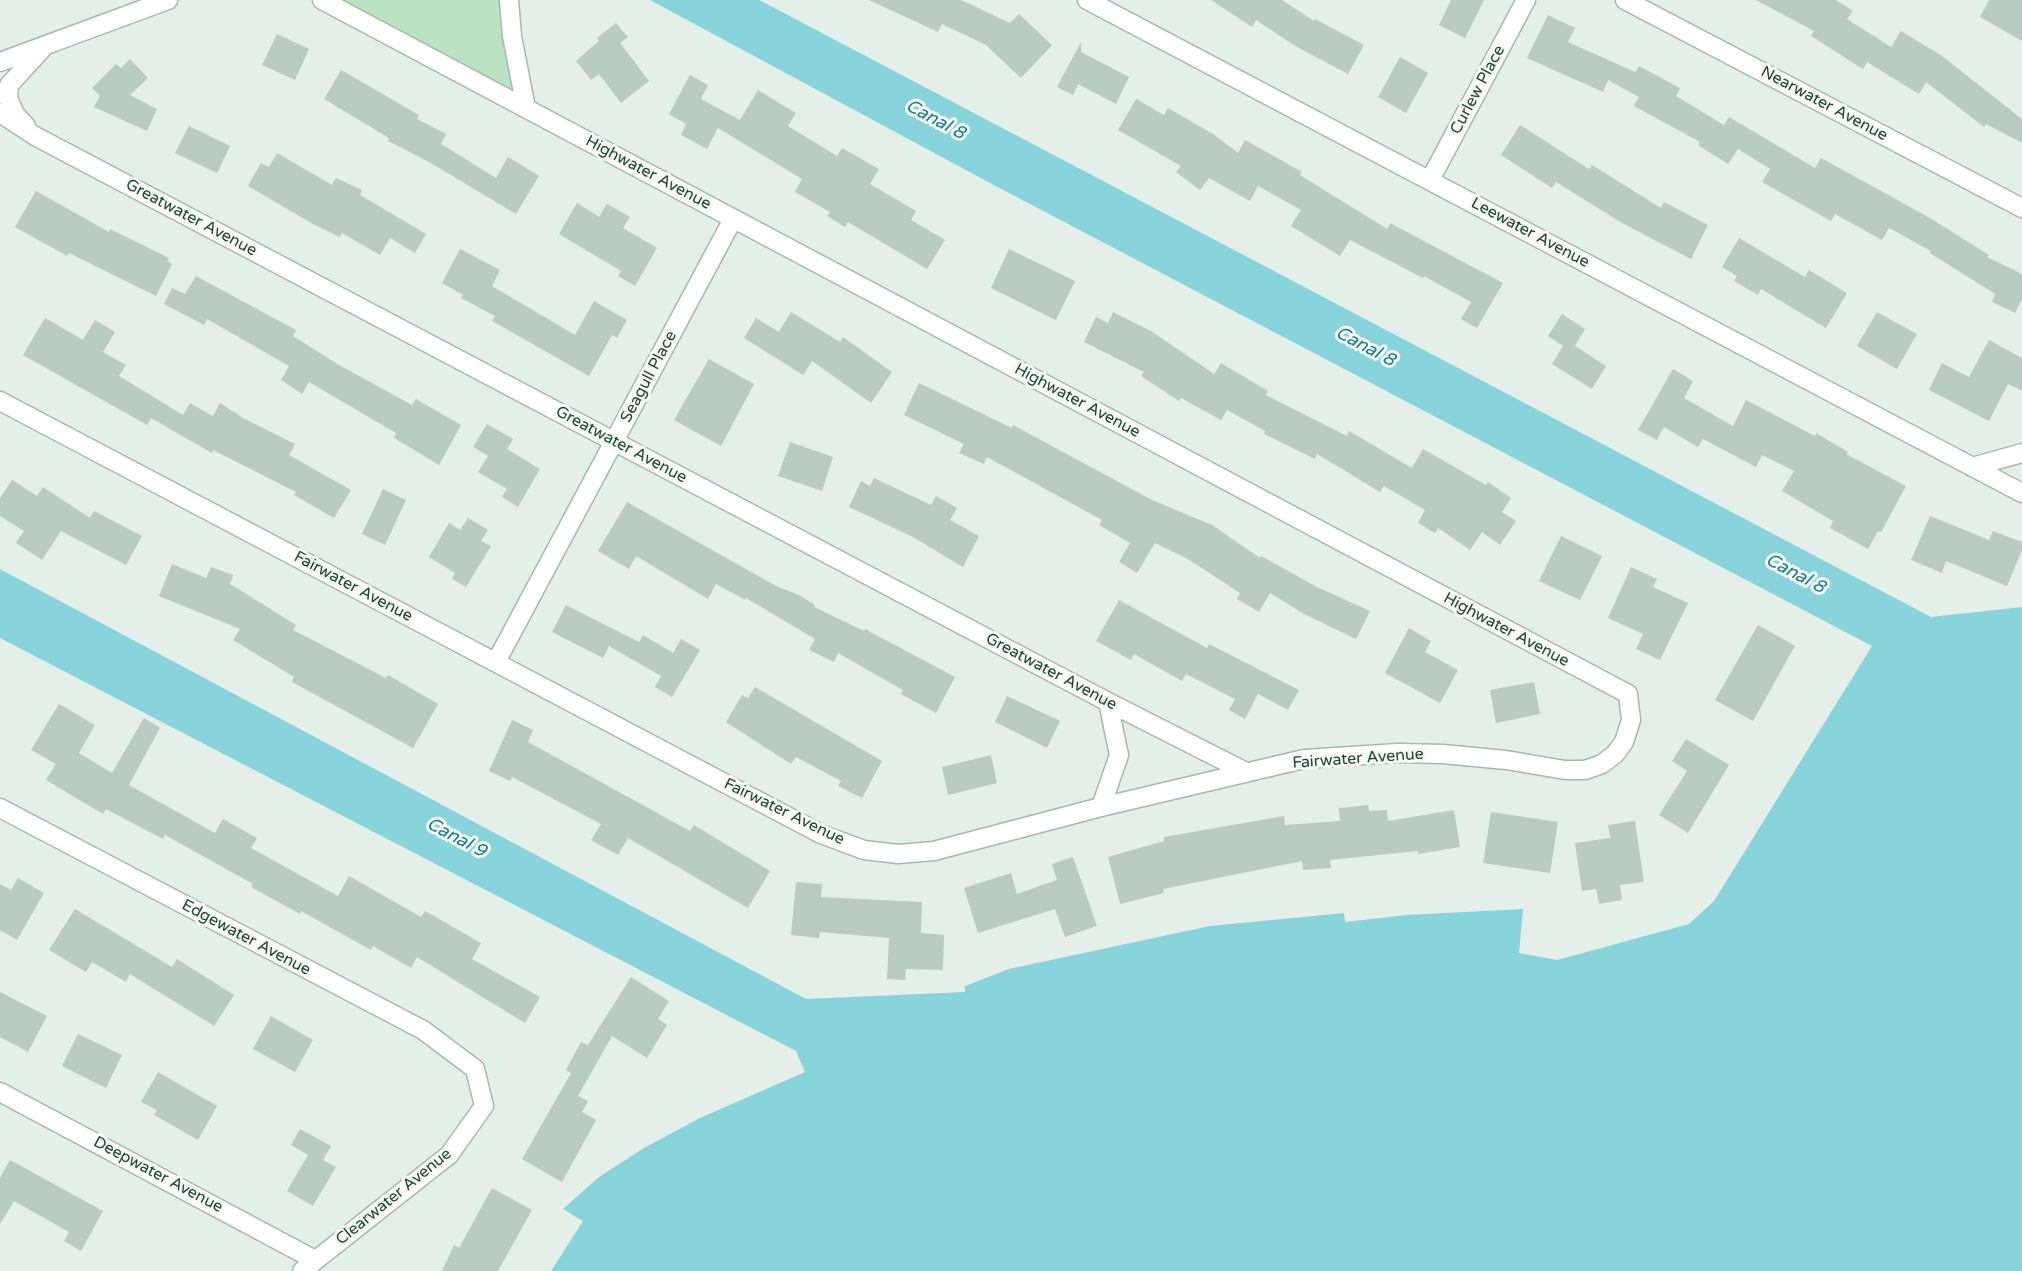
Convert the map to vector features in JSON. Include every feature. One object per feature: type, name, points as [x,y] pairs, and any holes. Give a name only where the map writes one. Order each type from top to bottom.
[{"type":"street","points":[[0,62],[168,0]]},
{"type":"street","name":"Highwater Avenue","points":[[322,0],[1628,694]]},
{"type":"street","points":[[509,0],[512,36],[526,108]]},
{"type":"street","name":"Leewater Avenue","points":[[1087,0],[2022,493]]},
{"type":"street","name":"Curlew Place","points":[[1430,180],[1526,0]]},
{"type":"street","name":"Nearwater Avenue","points":[[1625,0],[2022,208]]},
{"type":"street","points":[[35,136],[15,114],[8,98],[9,85],[44,46]]},
{"type":"street","name":"Greatwater Avenue","points":[[0,113],[35,136],[1108,702],[1246,772]]},
{"type":"street","name":"Seagull Place","points":[[496,662],[733,219]]},
{"type":"street","name":"Fairwater Avenue","points":[[0,401],[821,834],[864,850],[898,854],[934,851],[1101,807],[1304,759],[1398,753],[1454,755],[1506,760],[1566,770],[1585,770],[1602,764],[1616,754],[1624,742],[1630,720],[1628,694]]},
{"type":"street","points":[[1971,467],[2022,453]]},
{"type":"street","points":[[1101,807],[1119,755],[1108,702]]},
{"type":"street","name":"Edgewater Avenue","points":[[0,808],[423,1030],[475,1069],[478,1082]]},
{"type":"street","name":"Clearwater Avenue","points":[[308,1266],[449,1155],[484,1106],[478,1082]]},
{"type":"street","name":"Deepwater Avenue","points":[[0,1092],[308,1266]]},
{"type":"green space","points":[[330,0],[507,0],[521,102]]},
{"type":"water","points":[[650,0],[759,0],[1931,617],[2022,607],[2022,1271],[551,1271],[583,1221],[563,1209],[599,1177],[644,1148],[700,1118],[805,1072],[796,1051],[0,638],[0,569],[806,999],[965,992],[965,986],[1009,969],[1210,926],[1344,913],[1345,922],[1407,915],[1523,909],[1519,953],[1557,960],[1689,924],[1714,901],[1872,646],[990,183]]},
{"type":"building","points":[[869,0],[961,0],[1010,23],[1019,14],[1052,45],[1021,78],[986,45],[942,24],[938,32]]},
{"type":"building","points":[[1211,0],[1282,0],[1314,21],[1315,19],[1364,45],[1348,74],[1297,47],[1256,20],[1252,27]]},
{"type":"building","points":[[1451,0],[1484,0],[1465,38],[1439,25]]},
{"type":"building","points":[[1756,0],[1836,0],[1853,11],[1847,19],[1891,47],[1901,31],[1942,56],[2022,119],[2022,143],[1986,124],[1984,127],[1926,82],[1919,94],[1867,62],[1863,69],[1811,36],[1814,31]]},
{"type":"building","points":[[1989,0],[2022,0],[2022,41],[1980,17]]},
{"type":"building","points":[[1548,15],[1575,28],[1568,42],[1635,72],[1639,66],[1680,88],[1676,96],[1724,125],[1729,117],[1815,168],[1821,158],[1930,218],[1989,255],[1987,257],[2022,274],[2022,299],[2015,313],[1992,302],[1995,294],[1930,253],[1931,251],[1889,228],[1882,240],[1835,214],[1831,221],[1762,182],[1770,169],[1738,149],[1728,164],[1698,145],[1700,142],[1634,106],[1639,97],[1608,80],[1603,92],[1527,58]]},
{"type":"building","points":[[616,23],[628,37],[620,43],[649,81],[621,103],[599,74],[591,80],[576,61],[599,41],[597,38]]},
{"type":"building","points":[[277,34],[309,49],[295,80],[262,65]]},
{"type":"building","points":[[1081,42],[1081,52],[1129,77],[1116,104],[1078,84],[1073,95],[1057,87]]},
{"type":"building","points":[[1400,57],[1428,73],[1406,113],[1378,97]]},
{"type":"building","points":[[130,59],[148,78],[130,95],[157,109],[147,131],[94,107],[100,96],[92,88],[116,64],[121,68]]},
{"type":"building","points":[[341,70],[419,115],[417,119],[446,134],[441,144],[496,178],[508,157],[539,176],[516,214],[431,163],[388,141],[389,138],[324,99]]},
{"type":"building","points":[[690,75],[708,85],[701,99],[740,120],[758,90],[796,113],[788,126],[837,156],[842,148],[879,169],[870,184],[916,211],[911,220],[945,240],[927,269],[848,222],[845,227],[827,216],[830,212],[795,192],[802,179],[718,128],[707,149],[681,135],[686,124],[669,114]]},
{"type":"building","points":[[1136,99],[1164,115],[1168,108],[1213,134],[1238,153],[1245,140],[1302,172],[1300,175],[1387,229],[1390,223],[1503,283],[1477,328],[1461,319],[1471,302],[1350,240],[1340,256],[1291,226],[1301,210],[1258,186],[1250,201],[1209,178],[1200,190],[1176,172],[1181,166],[1118,130]]},
{"type":"building","points":[[1520,125],[1589,169],[1592,165],[1661,208],[1664,202],[1708,225],[1691,259],[1622,223],[1556,182],[1552,188],[1501,155]]},
{"type":"building","points":[[189,126],[230,146],[217,173],[175,153]]},
{"type":"building","points":[[277,153],[332,185],[336,178],[362,190],[360,195],[426,234],[415,253],[390,238],[380,255],[342,233],[340,237],[313,224],[248,186],[261,163],[269,167]]},
{"type":"building","points":[[36,191],[109,232],[110,229],[169,258],[167,261],[172,264],[156,296],[69,253],[67,256],[15,227]]},
{"type":"building","points":[[577,203],[599,217],[607,204],[630,217],[623,228],[657,248],[635,286],[618,276],[621,271],[559,234]]},
{"type":"building","points":[[1739,238],[1805,277],[1809,270],[1847,293],[1826,328],[1761,289],[1758,295],[1734,281],[1737,276],[1722,267]]},
{"type":"building","points":[[460,249],[500,270],[492,286],[575,335],[594,301],[627,320],[617,338],[612,335],[589,376],[492,321],[495,316],[461,298],[463,295],[442,283]]},
{"type":"building","points":[[1009,249],[1075,281],[1056,320],[991,288]]},
{"type":"building","points":[[196,276],[296,330],[293,336],[339,365],[412,405],[416,399],[461,425],[439,465],[394,438],[396,433],[309,382],[302,394],[281,380],[289,366],[207,319],[204,325],[164,304],[172,288],[185,294]]},
{"type":"building","points":[[791,312],[840,342],[843,337],[892,372],[871,403],[812,361],[803,375],[744,338],[756,318],[779,332]]},
{"type":"building","points":[[1113,312],[1151,331],[1214,374],[1221,363],[1268,391],[1266,395],[1347,436],[1349,431],[1412,468],[1423,449],[1486,485],[1488,482],[1511,498],[1502,512],[1516,521],[1500,545],[1482,532],[1470,550],[1438,528],[1435,533],[1418,523],[1425,510],[1384,486],[1380,492],[1317,454],[1315,459],[1264,434],[1265,431],[1227,410],[1221,420],[1181,398],[1179,401],[1141,376],[1144,372],[1084,342],[1096,317],[1108,323]]},
{"type":"building","points":[[1877,312],[1917,334],[1897,369],[1857,346]]},
{"type":"building","points":[[1562,314],[1585,329],[1575,346],[1606,366],[1592,389],[1552,364],[1563,346],[1548,336]]},
{"type":"building","points":[[45,318],[83,340],[95,320],[115,332],[103,352],[126,365],[119,376],[183,415],[190,403],[213,416],[220,403],[243,418],[295,444],[289,455],[351,490],[334,518],[294,495],[296,492],[213,450],[212,453],[151,418],[147,425],[23,355]]},
{"type":"building","points":[[1989,340],[2022,358],[2022,391],[2008,384],[1989,421],[1929,390],[1942,363],[1969,377]]},
{"type":"building","points":[[709,359],[754,384],[721,446],[674,420]]},
{"type":"building","points":[[1673,369],[1693,381],[1684,398],[1733,426],[1746,400],[1815,436],[1816,433],[1848,452],[1846,454],[1906,486],[1881,532],[1878,531],[1868,549],[1830,528],[1833,521],[1782,491],[1794,471],[1762,455],[1756,467],[1703,439],[1698,447],[1664,427],[1657,440],[1638,430]]},
{"type":"building","points":[[919,383],[1012,428],[1013,425],[1152,500],[1212,525],[1260,558],[1261,556],[1317,587],[1370,611],[1356,639],[1304,614],[1270,593],[1259,612],[1237,599],[1240,593],[1188,559],[1155,543],[1137,573],[1119,562],[1130,543],[1099,525],[1102,520],[987,457],[984,464],[959,453],[964,444],[904,415]]},
{"type":"building","points":[[487,424],[513,439],[507,449],[540,469],[518,507],[502,497],[507,489],[478,472],[488,456],[473,447]]},
{"type":"building","points":[[790,442],[833,457],[822,491],[778,476]]},
{"type":"building","points":[[874,478],[931,505],[936,496],[957,508],[950,520],[979,536],[963,567],[913,537],[849,507],[861,481],[870,486]]},
{"type":"building","points":[[12,480],[37,496],[43,487],[90,518],[94,511],[142,536],[126,565],[61,531],[42,560],[16,543],[24,531],[0,516],[0,498]]},
{"type":"building","points":[[383,489],[406,500],[385,545],[362,534]]},
{"type":"building","points":[[627,502],[776,586],[801,596],[815,605],[814,607],[864,631],[865,629],[955,677],[936,713],[901,694],[903,690],[838,653],[834,662],[809,650],[815,639],[746,598],[745,600],[716,584],[708,599],[636,556],[629,569],[598,551]]},
{"type":"building","points":[[1930,516],[1989,540],[1993,531],[2022,542],[2022,550],[2007,586],[1946,561],[1942,573],[1911,560]]},
{"type":"building","points":[[468,518],[488,530],[481,541],[491,546],[466,587],[452,579],[455,573],[429,557],[449,523],[460,530]]},
{"type":"building","points":[[1561,536],[1602,556],[1580,600],[1539,581]]},
{"type":"building","points":[[172,564],[206,578],[211,567],[233,575],[230,584],[296,625],[293,630],[386,678],[388,675],[438,704],[413,748],[292,682],[294,677],[233,640],[240,629],[159,596]]},
{"type":"building","points":[[1631,567],[1657,579],[1653,587],[1688,603],[1660,660],[1636,649],[1643,634],[1608,618]]},
{"type":"building","points":[[1119,600],[1207,648],[1209,644],[1299,690],[1288,710],[1258,694],[1245,719],[1229,710],[1235,699],[1186,674],[1182,681],[1134,654],[1131,660],[1096,641]]},
{"type":"building","points":[[566,605],[639,642],[643,635],[673,653],[681,639],[700,650],[672,697],[655,687],[661,676],[609,646],[603,658],[552,632]]},
{"type":"building","points":[[1758,625],[1795,646],[1753,721],[1715,700]]},
{"type":"building","points":[[1409,628],[1431,641],[1425,652],[1458,670],[1440,703],[1385,673]]},
{"type":"building","points":[[1534,682],[1540,714],[1496,723],[1490,690]]},
{"type":"building","points":[[755,687],[882,761],[862,798],[838,786],[841,781],[796,757],[791,764],[726,722],[742,695],[748,698]]},
{"type":"building","points":[[1007,696],[1060,721],[1047,748],[995,722]]},
{"type":"building","points":[[59,704],[95,725],[79,753],[112,773],[144,718],[160,728],[129,785],[215,833],[223,819],[257,838],[251,848],[338,896],[349,876],[421,917],[425,911],[481,943],[472,959],[540,997],[525,1023],[417,957],[411,968],[373,946],[371,950],[301,911],[300,914],[251,887],[253,884],[165,835],[163,839],[106,809],[103,814],[46,780],[56,764],[31,750]]},
{"type":"building","points":[[512,720],[533,730],[528,742],[690,831],[694,825],[770,871],[748,908],[628,838],[618,855],[591,840],[601,824],[512,777],[510,781],[489,771]]},
{"type":"building","points":[[1686,739],[1729,765],[1688,833],[1659,815],[1687,771],[1672,761]]},
{"type":"building","points":[[991,755],[997,783],[948,795],[942,767]]},
{"type":"building","points":[[1368,805],[1369,811],[1387,810],[1388,821],[1454,810],[1460,847],[1418,854],[1418,851],[1330,860],[1331,868],[1303,870],[1302,861],[1163,889],[1164,893],[1120,904],[1108,857],[1164,841],[1164,837],[1284,816],[1285,825],[1340,821],[1339,808]]},
{"type":"building","points":[[1491,812],[1558,822],[1550,873],[1483,863]]},
{"type":"building","points":[[1635,821],[1644,882],[1620,885],[1622,900],[1599,904],[1596,889],[1582,891],[1575,843],[1610,838],[1608,825]]},
{"type":"building","points":[[1073,857],[1097,926],[1065,937],[1055,909],[978,933],[964,888],[1011,873],[1017,894],[1057,880],[1052,864]]},
{"type":"building","points":[[18,878],[44,893],[17,940],[0,930],[0,884],[11,890]]},
{"type":"building","points":[[796,882],[822,884],[821,897],[922,902],[921,933],[944,935],[943,970],[906,969],[905,980],[887,979],[889,938],[820,932],[819,938],[791,935]]},
{"type":"building","points":[[75,909],[172,967],[177,959],[234,995],[214,1026],[130,974],[126,982],[92,962],[86,972],[49,950]]},
{"type":"building","points":[[631,977],[669,1001],[658,1019],[667,1025],[647,1058],[612,1036],[578,1096],[588,1101],[582,1112],[596,1120],[562,1182],[522,1159],[571,1073],[566,1070],[581,1042],[588,1045]]},
{"type":"building","points":[[0,992],[47,1016],[28,1052],[0,1037]]},
{"type":"building","points":[[271,1016],[313,1040],[295,1072],[253,1049]]},
{"type":"building","points":[[78,1034],[122,1055],[106,1088],[62,1066]]},
{"type":"building","points":[[158,1072],[217,1106],[198,1140],[154,1115],[157,1110],[141,1102]]},
{"type":"building","points":[[300,1129],[331,1146],[323,1160],[336,1167],[313,1206],[287,1191],[308,1155],[291,1145]]},
{"type":"building","points":[[10,1160],[103,1211],[81,1251],[64,1241],[69,1232],[14,1201],[0,1224],[0,1178]]},
{"type":"building","points":[[492,1188],[532,1210],[498,1271],[442,1271],[454,1245],[459,1248]]},
{"type":"water label","name":"Canal 8","points":[[935,120]]},
{"type":"water label","name":"Canal 8","points":[[1365,347]]},
{"type":"water label","name":"Canal 8","points":[[1795,574]]},
{"type":"water label","name":"Canal 9","points":[[456,838]]}]
